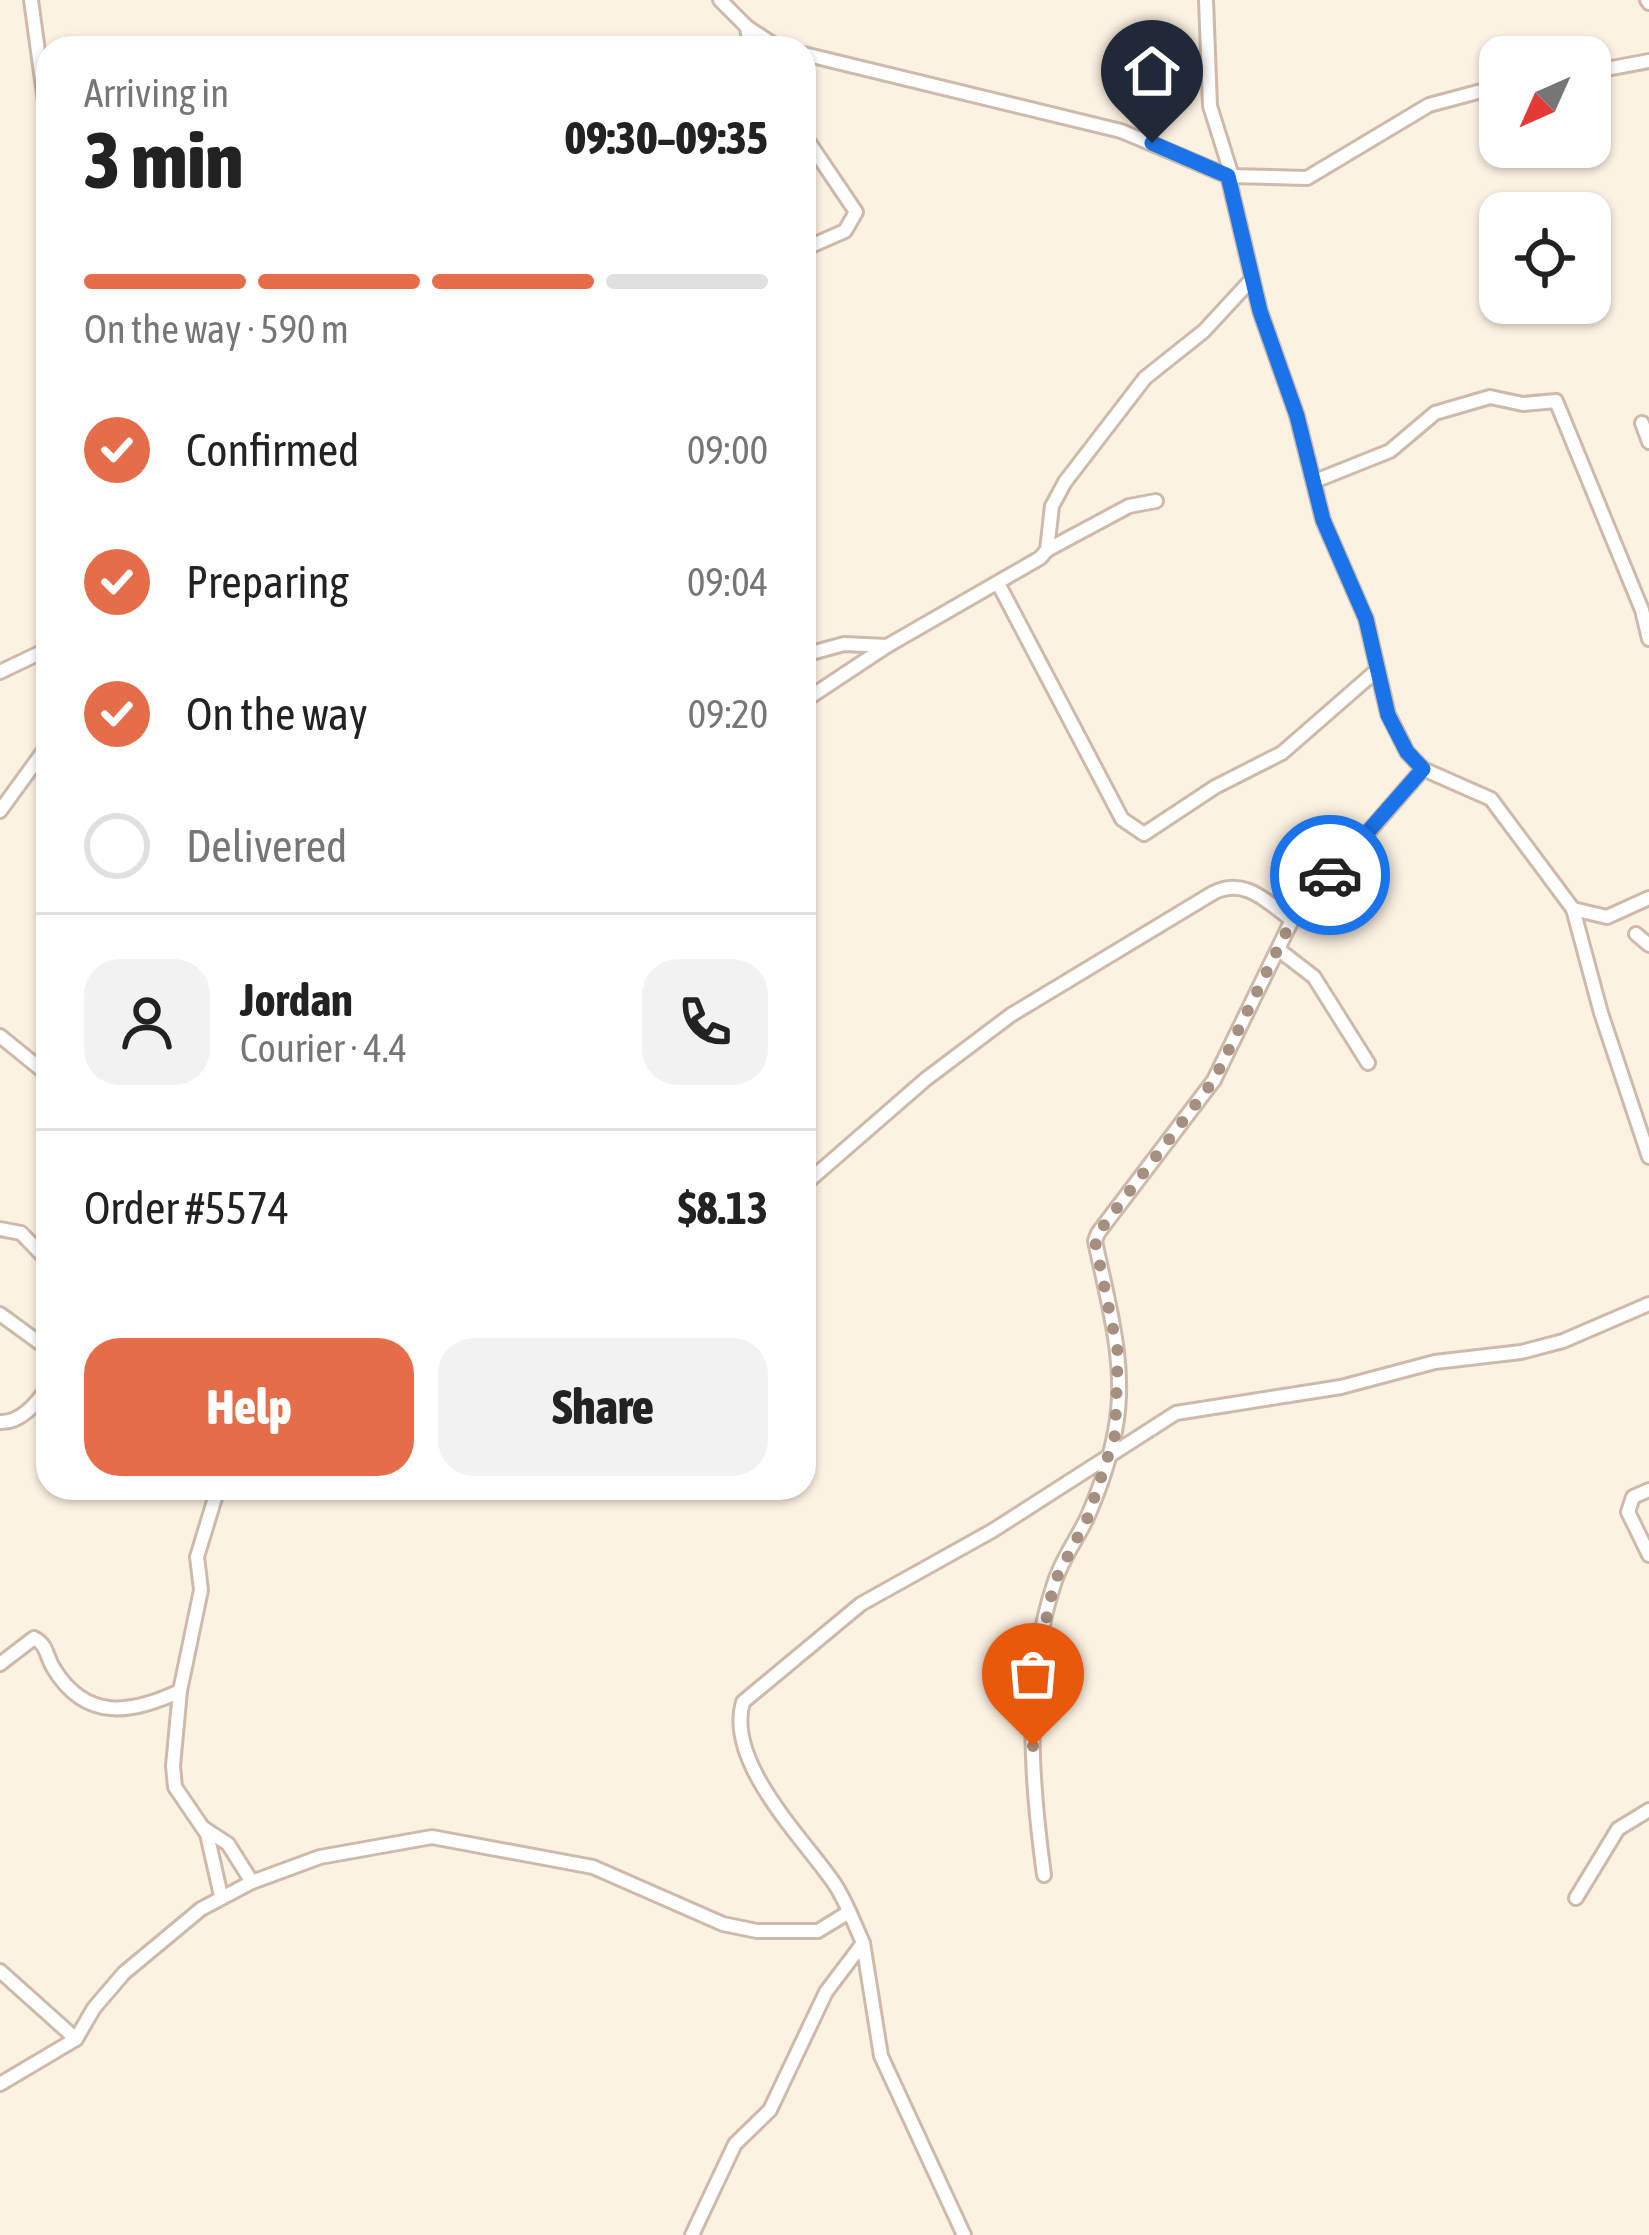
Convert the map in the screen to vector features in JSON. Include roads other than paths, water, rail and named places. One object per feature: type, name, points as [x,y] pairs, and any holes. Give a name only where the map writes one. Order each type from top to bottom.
[{"type":"street","points":[[31,0],[36,36]]},
{"type":"street","points":[[721,0],[761,36]]},
{"type":"street","points":[[1206,0],[1210,106],[1252,280],[1323,520],[1366,619],[1388,715],[1407,752],[1423,769],[1491,799],[1574,909],[1600,1013],[1649,1157]]},
{"type":"street","points":[[747,27],[748,36]]},
{"type":"street","points":[[816,57],[1120,131],[1230,176],[1307,178],[1430,105],[1479,92]]},
{"type":"street","points":[[1611,68],[1649,61]]},
{"type":"street","points":[[816,153],[856,212],[845,231],[816,244]]},
{"type":"street","points":[[1047,550],[1052,506],[1065,482],[1145,378],[1204,331],[1252,280]]},
{"type":"street","points":[[1315,481],[1390,451],[1436,413],[1490,398],[1523,404],[1556,401],[1642,610],[1649,639]]},
{"type":"street","points":[[1642,423],[1649,442]]},
{"type":"street","points":[[816,692],[887,646],[999,585],[1047,550],[1129,506],[1156,501]]},
{"type":"street","points":[[999,585],[1122,819],[1144,834],[1215,787],[1282,753],[1376,671]]},
{"type":"street","points":[[816,652],[844,644],[887,646]]},
{"type":"street","points":[[0,672],[36,655]]},
{"type":"street","points":[[0,811],[36,762]]},
{"type":"street","points":[[1044,1875],[1033,1792],[1040,1649],[1054,1583],[1088,1517],[1118,1409],[1118,1353],[1095,1241],[1214,1080],[1292,920],[1423,769]]},
{"type":"street","points":[[816,1175],[926,1079],[1011,1015],[1213,893],[1228,885],[1246,886],[1292,920]]},
{"type":"street","points":[[1574,909],[1606,917],[1649,898]]},
{"type":"street","points":[[1636,934],[1649,944]]},
{"type":"street","points":[[1279,950],[1314,977],[1368,1063]]},
{"type":"street","points":[[0,1036],[36,1065]]},
{"type":"street","points":[[0,1229],[20,1233],[36,1249]]},
{"type":"street","points":[[964,2235],[881,2056],[863,1943],[836,1886],[766,1792],[741,1727],[743,1702],[861,1604],[992,1531],[1176,1413],[1341,1387],[1435,1362],[1521,1352],[1563,1341],[1649,1304]]},
{"type":"street","points":[[0,1314],[36,1340]]},
{"type":"street","points":[[0,1422],[11,1422],[36,1401]]},
{"type":"street","points":[[1649,1490],[1633,1497],[1628,1512],[1649,1555]]},
{"type":"street","points":[[214,1500],[197,1557],[201,1590],[180,1691],[175,1787],[203,1828],[220,1896]]},
{"type":"street","points":[[0,1664],[34,1638],[43,1642],[66,1686],[103,1711],[123,1712],[180,1691]]},
{"type":"street","points":[[1576,1898],[1618,1829],[1649,1810]]},
{"type":"street","points":[[203,1828],[228,1844],[252,1882]]},
{"type":"street","points":[[0,2084],[76,2039],[94,2008],[124,1973],[220,1896],[320,1857],[432,1837],[593,1867],[723,1924],[757,1931],[818,1931],[849,1912]]},
{"type":"street","points":[[692,2235],[735,2144],[770,2110],[826,1992],[863,1943]]},
{"type":"street","points":[[0,1971],[76,2039]]}]
